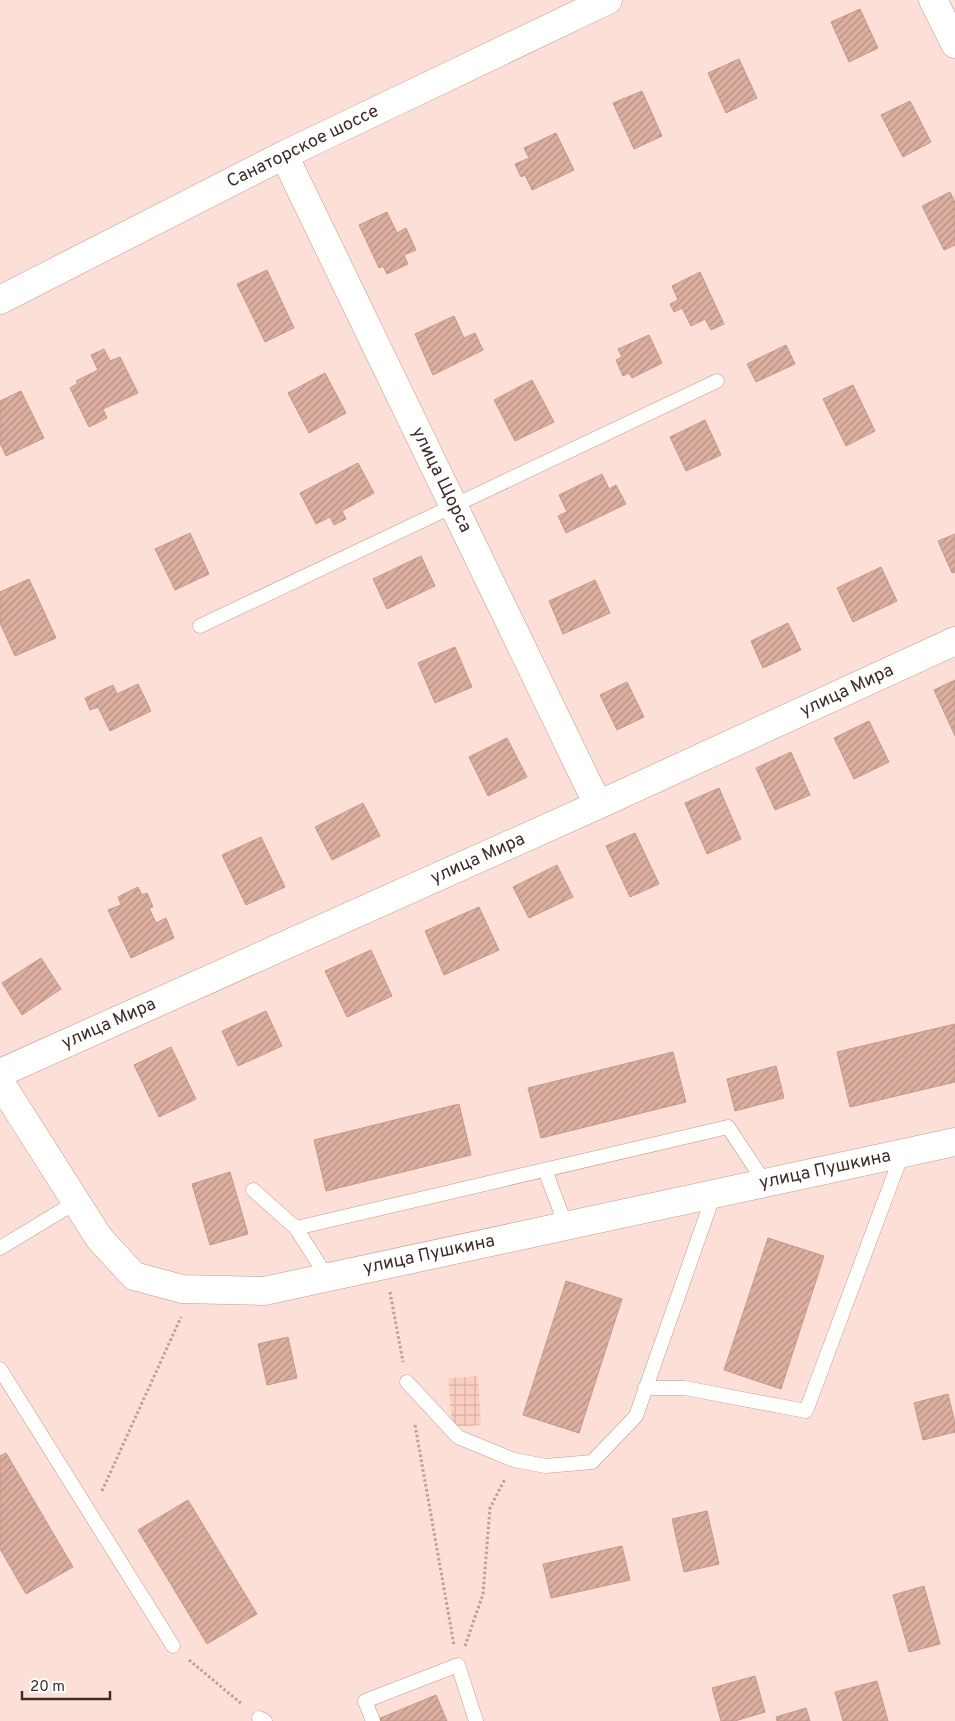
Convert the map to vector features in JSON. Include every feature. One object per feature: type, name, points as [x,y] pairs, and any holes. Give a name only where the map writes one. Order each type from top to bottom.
[{"type":"street","name":"Санаторское шоссе","points":[[0,300],[284,155],[608,0]]},
{"type":"street","points":[[933,0],[955,44]]},
{"type":"street","name":"улица Щорса","points":[[284,155],[598,805]]},
{"type":"street","name":"улица Мира","points":[[0,1073],[598,805],[955,641]]},
{"type":"street","name":"улица Пушкина","points":[[0,1082],[99,1238],[134,1276],[182,1289],[264,1291],[955,1142]]},
{"type":"lane","points":[[200,626],[717,381]]},
{"type":"lane","points":[[296,1228],[728,1127],[765,1183]]},
{"type":"lane","points":[[645,1388],[685,1388],[806,1411],[902,1154]]},
{"type":"lane","points":[[545,1170],[566,1226]]},
{"type":"lane","points":[[253,1190],[296,1228],[327,1277]]},
{"type":"lane","points":[[407,1382],[458,1437],[514,1460],[546,1466],[592,1462],[636,1416],[714,1194]]},
{"type":"lane","points":[[0,1248],[76,1202]]},
{"type":"lane","points":[[0,1369],[172,1646]]},
{"type":"lane","points":[[373,1721],[365,1701],[458,1665],[476,1721]]},
{"type":"path","points":[[385,1265],[458,1665]]},
{"type":"path","points":[[91,1515],[194,1289]]},
{"type":"path","points":[[458,1665],[483,1594],[490,1508],[514,1460]]},
{"type":"path","points":[[172,1646],[262,1720]]},
{"type":"shaded area","points":[[478,1376],[481,1425],[452,1427],[448,1378]]},
{"type":"building","points":[[860,9],[878,48],[849,62],[831,22]]},
{"type":"building","points":[[739,59],[757,98],[726,113],[708,73]]},
{"type":"building","points":[[642,91],[662,136],[634,149],[613,103]]},
{"type":"building","points":[[910,101],[931,142],[903,157],[881,115]]},
{"type":"building","points":[[556,133],[574,170],[532,190],[525,175],[521,177],[515,164],[529,158],[524,148]]},
{"type":"building","points":[[950,192],[955,202],[955,245],[944,250],[922,206]]},
{"type":"building","points":[[387,212],[397,233],[406,228],[416,250],[404,255],[408,264],[387,274],[383,266],[379,268],[359,225]]},
{"type":"building","points":[[267,270],[294,328],[265,342],[237,284]]},
{"type":"building","points":[[700,272],[724,324],[711,330],[705,319],[691,326],[682,308],[674,312],[670,304],[678,300],[672,286]]},
{"type":"building","points":[[454,316],[464,338],[475,333],[483,350],[433,375],[415,334]]},
{"type":"building","points":[[649,335],[662,363],[632,378],[629,373],[623,376],[616,360],[622,357],[618,349]]},
{"type":"building","points":[[786,345],[795,364],[756,382],[747,364]]},
{"type":"building","points":[[104,349],[110,361],[120,357],[138,393],[103,409],[107,418],[89,427],[70,388],[78,383],[76,381],[98,370],[91,355]]},
{"type":"building","points":[[325,373],[346,413],[309,433],[288,393]]},
{"type":"building","points":[[532,380],[554,422],[515,441],[494,400]]},
{"type":"building","points":[[853,385],[875,431],[846,446],[823,399]]},
{"type":"building","points":[[21,391],[44,438],[6,456],[0,443],[0,401]]},
{"type":"building","points":[[705,420],[721,455],[686,471],[670,437]]},
{"type":"building","points":[[358,463],[374,493],[342,511],[346,519],[334,525],[330,517],[316,524],[300,493]]},
{"type":"building","points":[[602,474],[609,489],[616,485],[626,504],[566,533],[558,516],[567,512],[559,495]]},
{"type":"building","points":[[190,533],[209,574],[175,590],[155,549]]},
{"type":"building","points":[[955,534],[955,572],[952,573],[938,541]]},
{"type":"building","points":[[421,556],[435,586],[387,609],[373,579]]},
{"type":"building","points":[[881,567],[897,601],[853,622],[837,588]]},
{"type":"building","points":[[29,579],[56,638],[15,656],[0,623],[0,592]]},
{"type":"building","points":[[595,580],[610,613],[563,634],[549,601]]},
{"type":"building","points":[[788,623],[801,650],[763,668],[751,641]]},
{"type":"building","points":[[455,647],[472,687],[435,703],[418,663]]},
{"type":"building","points":[[955,680],[955,736],[934,690]]},
{"type":"building","points":[[627,682],[644,717],[617,730],[600,695]]},
{"type":"building","points":[[138,684],[151,711],[110,731],[98,707],[90,710],[85,698],[113,685],[117,694]]},
{"type":"building","points":[[869,721],[889,762],[854,779],[834,738]]},
{"type":"building","points":[[507,738],[527,777],[488,796],[469,757]]},
{"type":"building","points":[[791,752],[810,795],[775,810],[756,768]]},
{"type":"building","points":[[719,788],[741,839],[707,854],[685,803]]},
{"type":"building","points":[[363,803],[380,836],[332,860],[315,827]]},
{"type":"building","points":[[635,833],[659,884],[630,897],[606,846]]},
{"type":"building","points":[[261,837],[285,887],[246,905],[222,855]]},
{"type":"building","points":[[557,865],[573,897],[529,918],[513,887]]},
{"type":"building","points":[[138,887],[142,895],[147,893],[153,907],[149,908],[156,923],[166,918],[174,938],[131,958],[108,910],[121,905],[118,897]]},
{"type":"building","points":[[479,907],[499,950],[444,975],[425,931]]},
{"type":"building","points":[[371,950],[392,996],[347,1017],[325,971]]},
{"type":"building","points":[[41,958],[61,989],[22,1015],[2,983]]},
{"type":"building","points":[[266,1011],[282,1046],[238,1066],[222,1031]]},
{"type":"building","points":[[955,1024],[955,1082],[850,1107],[837,1052]]},
{"type":"building","points":[[171,1047],[196,1099],[159,1117],[134,1065]]},
{"type":"building","points":[[673,1052],[686,1102],[541,1138],[528,1088]]},
{"type":"building","points":[[776,1066],[784,1098],[735,1111],[727,1079]]},
{"type":"building","points":[[459,1104],[471,1155],[326,1191],[314,1140]]},
{"type":"building","points":[[230,1172],[248,1234],[210,1245],[192,1184]]},
{"type":"building","points":[[768,1238],[824,1256],[781,1389],[724,1370]]},
{"type":"building","points":[[566,1281],[622,1299],[579,1433],[523,1415]]},
{"type":"building","points":[[288,1337],[297,1378],[267,1385],[258,1344]]},
{"type":"building","points":[[948,1394],[955,1423],[955,1432],[923,1440],[914,1403]]},
{"type":"building","points":[[6,1453],[73,1567],[26,1594],[0,1549],[0,1456]]},
{"type":"building","points":[[188,1500],[257,1614],[207,1644],[138,1530]]},
{"type":"building","points":[[707,1511],[719,1564],[684,1572],[672,1519]]},
{"type":"building","points":[[622,1546],[630,1580],[551,1598],[543,1564]]},
{"type":"building","points":[[924,1586],[940,1644],[909,1652],[893,1595]]},
{"type":"building","points":[[755,1676],[765,1712],[735,1721],[721,1721],[712,1688]]},
{"type":"building","points":[[877,1681],[888,1721],[843,1721],[835,1692]]},
{"type":"building","points":[[436,1695],[447,1721],[379,1721],[378,1719]]},
{"type":"building","points":[[806,1708],[810,1721],[777,1721],[776,1717]]}]
